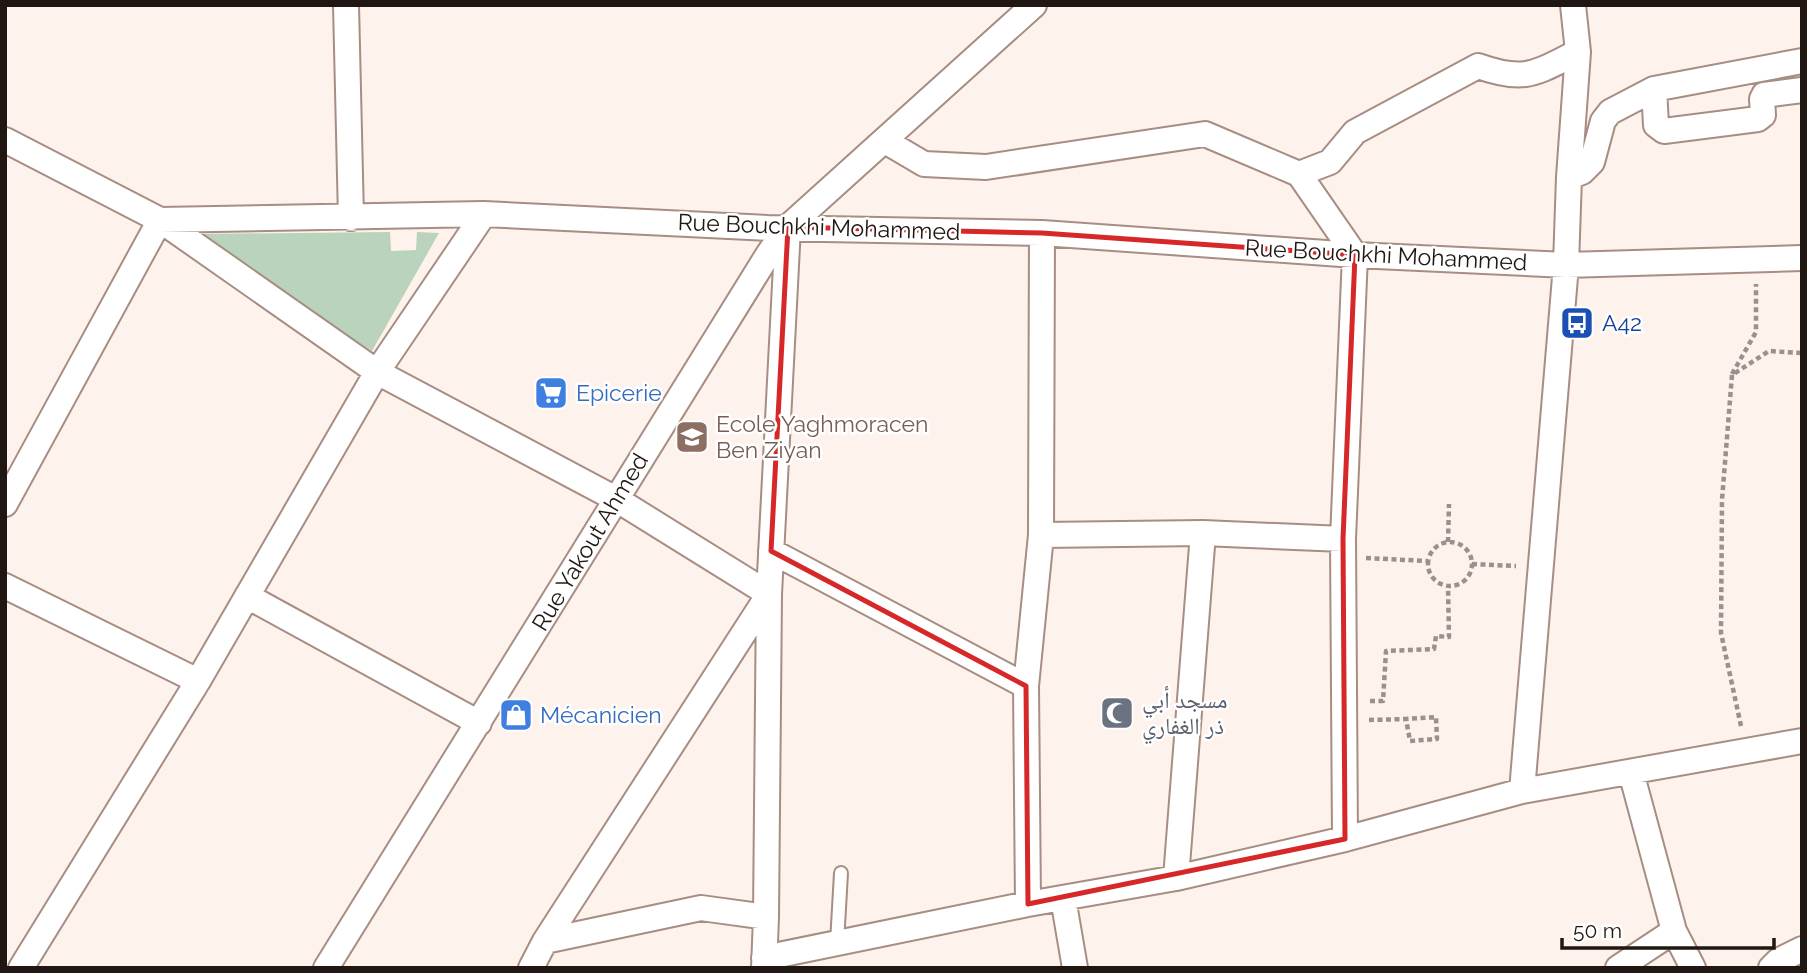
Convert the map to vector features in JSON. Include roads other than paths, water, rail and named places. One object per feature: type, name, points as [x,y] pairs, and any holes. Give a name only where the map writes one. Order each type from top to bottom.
[{"type":"street","points":[[346,5],[351,218]]},
{"type":"street","name":"Rue Yakout Ahmed","points":[[326,968],[769,253],[788,228],[1034,5]]},
{"type":"street","points":[[1522,791],[1566,265],[1578,52],[1573,5]]},
{"type":"street","points":[[1299,174],[1331,162],[1355,132],[1478,66],[1503,75],[1534,74],[1578,52]]},
{"type":"street","points":[[1569,177],[1582,172],[1592,162],[1599,132],[1610,112],[1654,89],[1802,61]]},
{"type":"street","points":[[1654,89],[1656,125],[1664,131],[1758,119],[1763,115],[1764,96],[1802,90]]},
{"type":"street","points":[[885,141],[924,164],[986,167],[1205,134],[1299,174],[1355,255],[1343,539],[1345,839]]},
{"type":"street","points":[[5,140],[160,220],[377,372],[616,499],[769,594]]},
{"type":"street","points":[[21,968],[198,681],[377,372],[484,215]]},
{"type":"street","name":"Rue Bouchkhi Mohammed","points":[[160,220],[484,215],[788,228],[1042,233],[1355,255],[1566,265],[1802,258]]},
{"type":"street","points":[[5,505],[160,220]]},
{"type":"street","points":[[788,228],[769,594],[764,963],[837,943],[1028,904],[1176,878],[1345,839],[1522,791],[1802,741]]},
{"type":"street","points":[[1028,904],[1026,686],[1041,535],[1042,233]]},
{"type":"street","points":[[1041,535],[1203,533],[1343,539]]},
{"type":"street","points":[[1176,878],[1203,533]]},
{"type":"street","points":[[771,551],[1026,686]]},
{"type":"street","points":[[5,586],[198,681]]},
{"type":"street","points":[[531,968],[545,941],[769,594]]},
{"type":"street","points":[[247,596],[479,723]]},
{"type":"street","points":[[1632,772],[1674,931],[1693,968]]},
{"type":"street","points":[[1063,898],[1075,968]]},
{"type":"street","points":[[545,941],[701,908],[766,917]]},
{"type":"street","points":[[1618,968],[1674,931]]},
{"type":"street","points":[[1771,968],[1778,961],[1802,949]]},
{"type":"lane","points":[[837,943],[841,873]]},
{"type":"place","name":"A42","points":[[1577,323]]},
{"type":"place","name":"Epicerie","points":[[551,393]]},
{"type":"place","name":"Ecole Yaghmoracen Ben Ziyan","points":[[692,437]]},
{"type":"place","name":"مسجد أبي ذر الغفاري","points":[[1117,713]]},
{"type":"place","name":"Mécanicien","points":[[516,715]]}]
